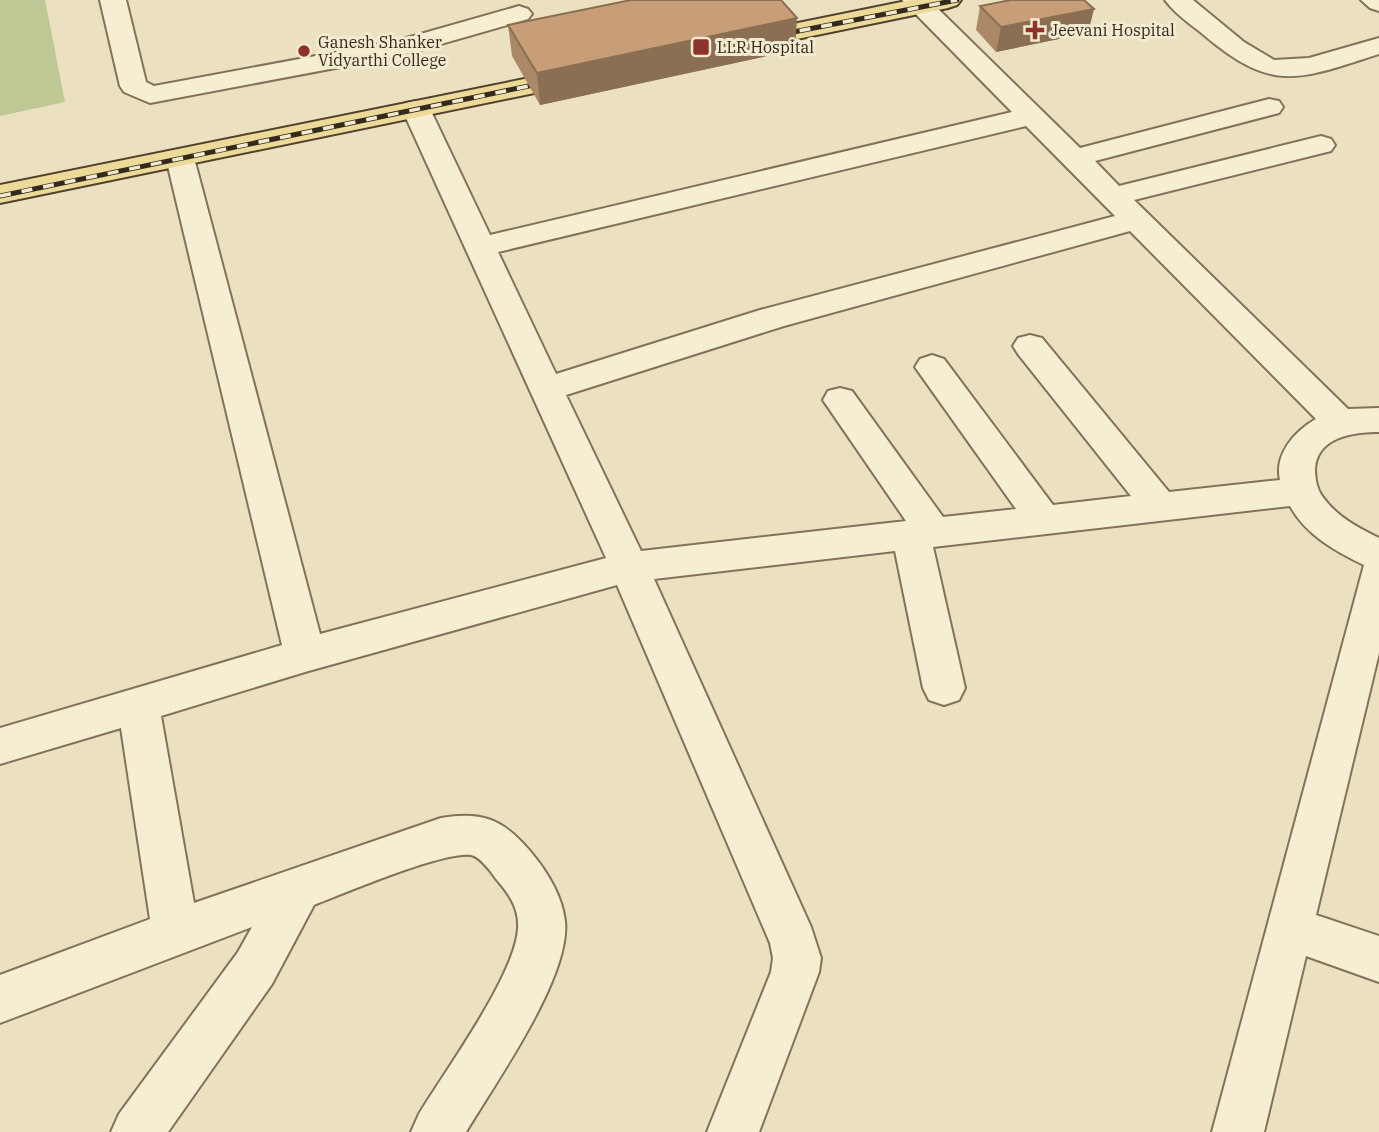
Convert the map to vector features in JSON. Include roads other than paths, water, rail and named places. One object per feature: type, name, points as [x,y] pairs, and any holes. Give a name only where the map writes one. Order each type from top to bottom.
[{"type":"main road","points":[[720,41],[921,1]]},
{"type":"main road","points":[[0,181],[274,132],[416,109],[604,65],[531,70],[274,132],[180,158],[0,194]]},
{"type":"street","points":[[113,0],[134,86],[150,95],[399,48],[522,18]]},
{"type":"street","points":[[1178,0],[1253,59],[1268,67],[1298,67],[1379,46]]},
{"type":"street","points":[[1374,0],[1379,3]]},
{"type":"street","points":[[921,1],[1032,116],[1340,422]]},
{"type":"street","points":[[1074,158],[1269,107]]},
{"type":"street","points":[[416,109],[629,567],[783,913],[797,958],[795,972],[733,1132]]},
{"type":"street","points":[[480,247],[1032,116]]},
{"type":"street","points":[[1113,196],[1321,145]]},
{"type":"street","points":[[180,158],[305,655]]},
{"type":"street","points":[[546,389],[772,318],[1136,220]]},
{"type":"street","points":[[1030,346],[1160,507]]},
{"type":"street","points":[[932,367],[1044,520]]},
{"type":"street","points":[[840,400],[923,534],[944,688]]},
{"type":"street","points":[[1379,420],[1340,422],[1317,432],[1302,447],[1296,468],[1301,491],[1313,511],[1332,529],[1356,545],[1379,555]]},
{"type":"street","points":[[0,746],[305,655],[629,567],[1301,491]]},
{"type":"street","points":[[1238,1132],[1379,573]]},
{"type":"street","points":[[138,705],[176,932]]},
{"type":"street","points":[[0,999],[176,932],[440,838],[481,833],[492,839],[531,885],[542,914],[543,936],[537,961],[437,1132]]},
{"type":"street","points":[[137,1132],[255,968],[298,888]]},
{"type":"street","points":[[1289,928],[1379,959]]},
{"type":"railway","points":[[778,35],[957,0]]},
{"type":"railway","points":[[0,196],[548,82]]},
{"type":"place","name":"Jeevani Hospital","points":[[1035,30]]},
{"type":"place","name":"LLR Hospital","points":[[701,47]]},
{"type":"place","name":"Ganesh Shanker Vidyarthi College","points":[[304,51]]}]
